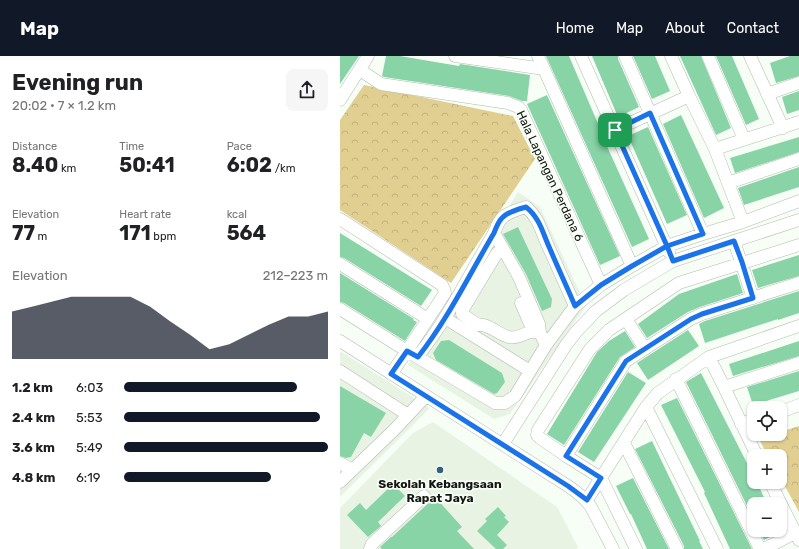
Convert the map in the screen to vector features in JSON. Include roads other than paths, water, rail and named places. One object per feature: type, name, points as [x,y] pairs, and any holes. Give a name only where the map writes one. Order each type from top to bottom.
[{"type":"street","points":[[340,100],[368,56]]},
{"type":"street","points":[[455,56],[544,69]]},
{"type":"street","points":[[538,56],[632,266]]},
{"type":"street","points":[[581,56],[673,261]]},
{"type":"street","points":[[625,56],[703,234]]},
{"type":"street","points":[[671,56],[688,96],[715,149],[743,222]]},
{"type":"street","points":[[708,56],[744,139]]},
{"type":"street","points":[[754,57],[767,94],[783,128]]},
{"type":"street","name":"Hala Lapangan Perdana 6","points":[[360,70],[381,84],[508,103],[518,107],[521,110],[601,285]]},
{"type":"street","points":[[767,94],[799,83]]},
{"type":"street","points":[[615,130],[688,96]]},
{"type":"street","points":[[715,149],[799,122]]},
{"type":"street","points":[[728,183],[799,159]]},
{"type":"street","points":[[340,309],[495,403],[505,403],[515,396],[546,345],[575,306],[601,285],[667,246],[743,222],[799,201]]},
{"type":"street","points":[[418,357],[445,318],[502,217],[517,209],[526,207],[532,212],[538,221],[575,306]]},
{"type":"street","points":[[340,219],[442,285],[444,289],[445,293],[391,374]]},
{"type":"street","points":[[503,444],[566,345],[576,332],[596,312],[624,290],[673,261],[799,220]]},
{"type":"street","points":[[492,237],[497,253],[509,273],[536,332],[546,345]]},
{"type":"street","points":[[492,237],[518,277],[539,324],[536,332]]},
{"type":"street","points":[[734,241],[753,298]]},
{"type":"street","points":[[636,549],[601,478],[540,438],[537,435],[538,430],[590,349],[609,330],[679,283],[799,245]]},
{"type":"street","points":[[478,325],[462,314],[462,311],[497,253]]},
{"type":"street","points":[[340,264],[428,320]]},
{"type":"street","points":[[566,456],[626,361],[691,319],[702,314],[799,283]]},
{"type":"street","points":[[445,318],[530,371]]},
{"type":"street","points":[[626,319],[645,349]]},
{"type":"street","points":[[466,331],[476,325],[484,325],[507,337],[516,338],[536,332]]},
{"type":"street","points":[[587,500],[646,407],[658,393],[709,357],[799,326]]},
{"type":"street","points":[[340,341],[503,444],[587,500],[610,548]]},
{"type":"street","points":[[709,357],[754,449]]},
{"type":"street","points":[[724,387],[799,363]]},
{"type":"street","points":[[340,371],[408,415]]},
{"type":"street","points":[[676,379],[760,549]]},
{"type":"street","points":[[340,482],[394,430],[426,396]]},
{"type":"street","points":[[787,409],[799,405]]},
{"type":"street","points":[[646,407],[717,549]]},
{"type":"street","points":[[741,424],[747,422]]},
{"type":"street","points":[[624,442],[676,549]]},
{"type":"street","points":[[340,463],[352,470]]},
{"type":"street","points":[[764,549],[797,537],[773,489]]},
{"type":"street","points":[[370,549],[372,544],[424,496]]},
{"type":"place","name":"Sekolah Kebangsaan Rapat Jaya","points":[[440,470]]}]
